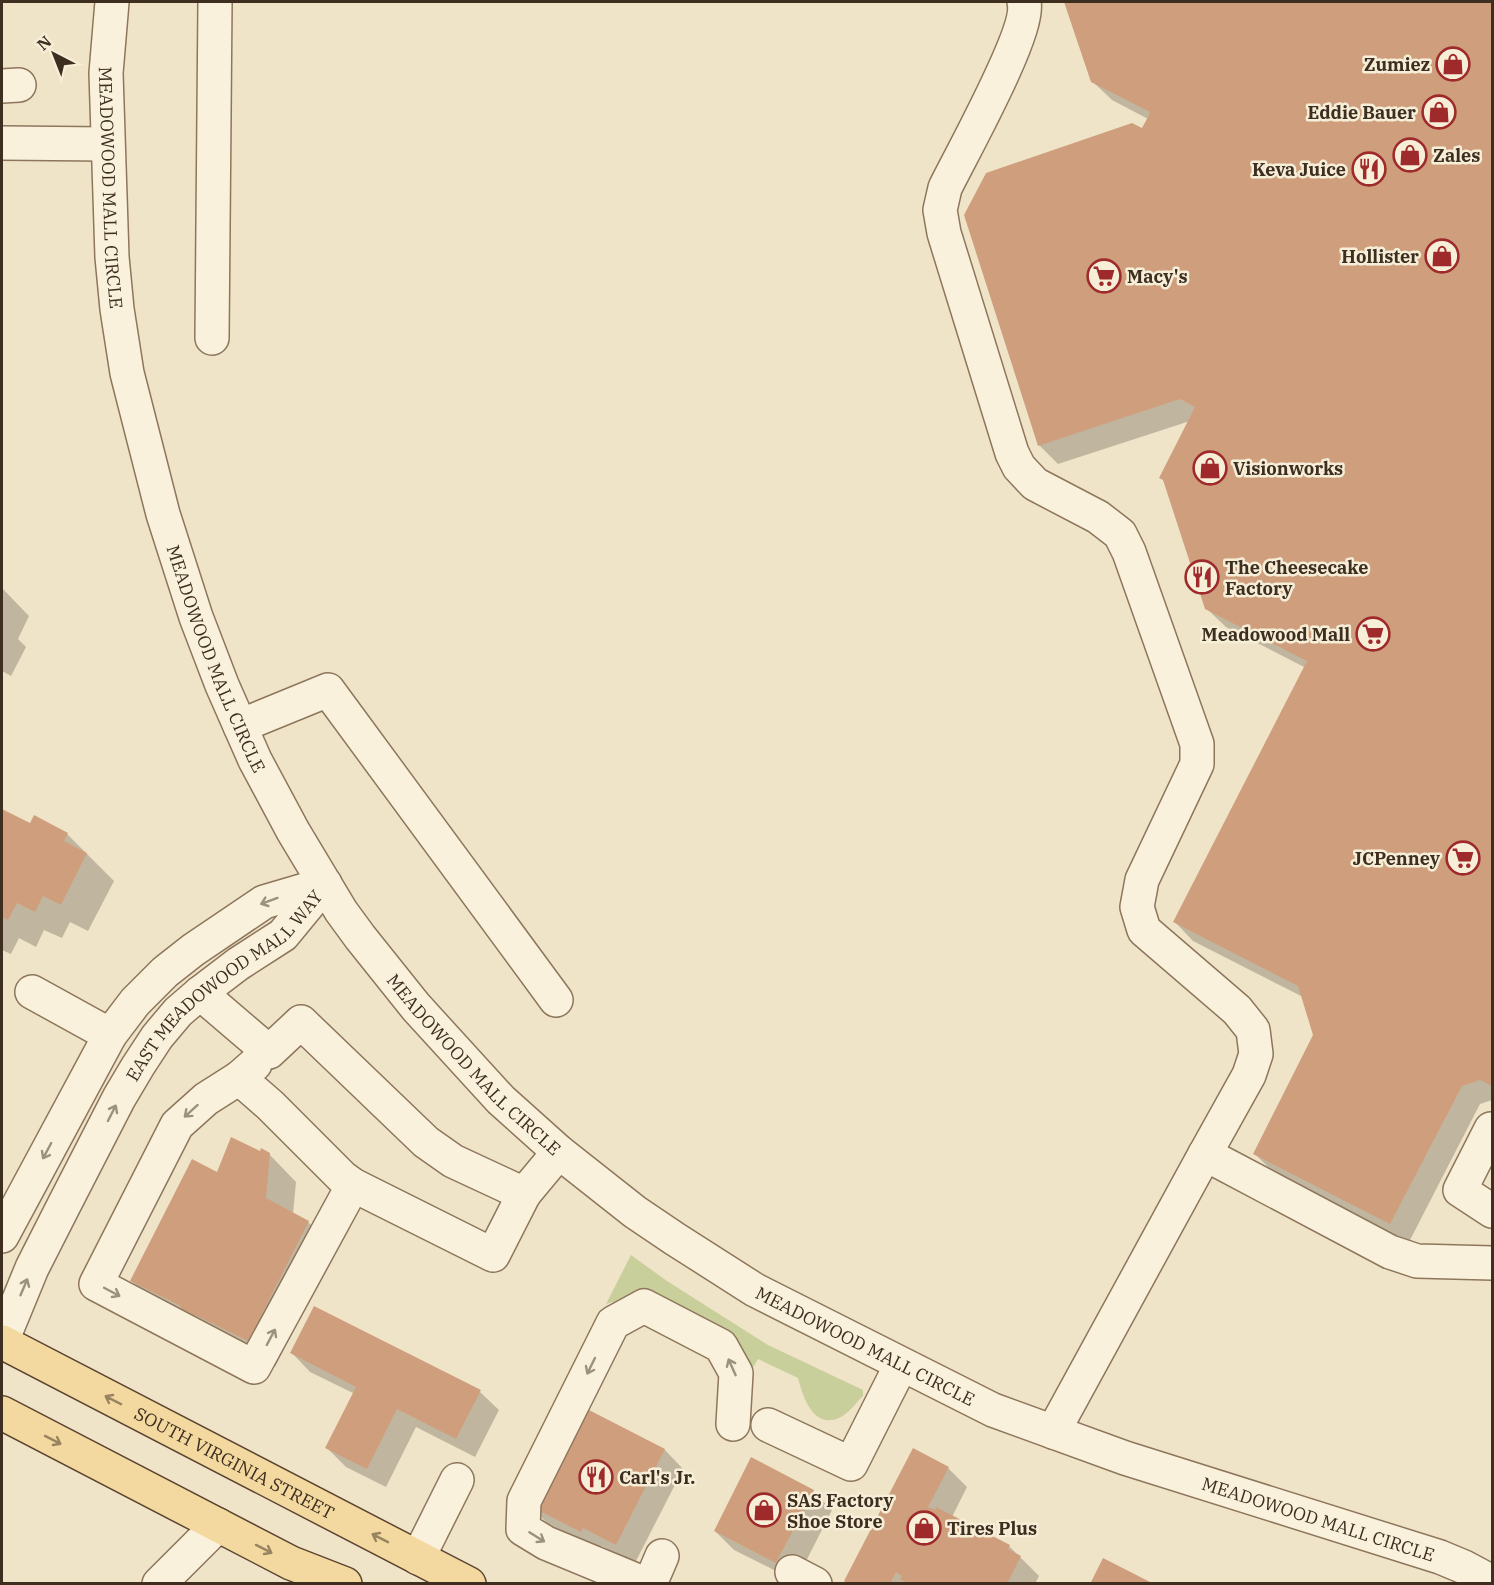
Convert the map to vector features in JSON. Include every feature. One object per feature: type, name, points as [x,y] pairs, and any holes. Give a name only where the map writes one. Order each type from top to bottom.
[{"type":"main road","name":"SOUTH VIRGINIA STREET","points":[[2,1342],[469,1584]]},
{"type":"main road","points":[[2,1413],[291,1563],[345,1584]]},
{"type":"street","name":"MEADOWOOD MALL CIRCLE","points":[[112,2],[106,73],[107,144],[112,257],[117,309],[129,382],[169,533],[196,618],[240,726],[293,831],[360,937],[438,1032],[501,1100],[559,1152],[635,1212],[746,1285],[993,1410],[1304,1516],[1440,1557],[1492,1582]]},
{"type":"street","points":[[212,338],[215,2]]},
{"type":"street","points":[[1024,2],[1026,9],[1012,53],[945,188],[940,210],[944,232],[1012,453],[1019,467],[1035,484],[1098,517],[1120,534],[1129,552],[1197,744],[1197,764],[1142,880],[1137,907],[1144,930],[1237,1010],[1253,1030],[1256,1054],[1249,1075],[1053,1432]]},
{"type":"street","points":[[2,143],[107,144]]},
{"type":"street","points":[[240,726],[328,690],[556,1000]]},
{"type":"street","name":"EAST MEADOWOOD MALL WAY","points":[[2,1342],[32,1268],[138,1066],[157,1037],[178,1012],[200,993],[238,964],[283,935],[325,884]]},
{"type":"street","name":"EAST MEADOWOOD MALL WAY","points":[[2,1236],[110,1035],[135,1002],[165,972],[193,950],[264,902],[325,884]]},
{"type":"street","points":[[33,992],[110,1035]]},
{"type":"street","points":[[200,993],[269,1052]]},
{"type":"street","points":[[353,1185],[255,1367],[96,1284],[177,1125],[190,1111],[239,1078],[301,1022],[426,1143],[453,1161],[524,1194]]},
{"type":"street","points":[[239,1078],[353,1185],[494,1255],[524,1194],[559,1152]]},
{"type":"street","points":[[1492,1130],[1460,1190],[1492,1211]]},
{"type":"street","points":[[1205,1154],[1390,1252],[1417,1261],[1492,1263]]},
{"type":"street","points":[[645,1584],[546,1543],[523,1528],[524,1501],[613,1323],[644,1306],[721,1346],[736,1373],[733,1424]]},
{"type":"street","points":[[768,1425],[851,1464],[901,1365]]},
{"type":"street","points":[[418,1558],[457,1480]]},
{"type":"street","points":[[159,1584],[218,1525]]},
{"type":"green space","points":[[631,1255],[667,1281],[768,1345],[863,1390],[863,1396],[839,1418],[822,1419],[806,1402],[798,1378],[758,1359],[748,1376],[631,1297],[606,1304]]},
{"type":"building","name":"Meadowood Mall","points":[[1064,2],[1492,2],[1492,1086],[1480,1080],[1462,1086],[1390,1224],[1253,1154],[1313,1035],[1298,986],[1173,922],[1307,661],[1205,609],[1163,480],[1159,478],[1195,407],[1180,399],[1038,446],[964,215],[986,173],[1132,123],[1142,128],[1148,117],[1150,112],[1091,82]]},
{"type":"building","points":[[2,809],[30,823],[34,815],[68,833],[64,841],[87,853],[61,905],[43,896],[35,912],[17,903],[8,920],[2,917]]},
{"type":"building","points":[[231,1137],[260,1151],[261,1148],[270,1153],[266,1198],[309,1221],[248,1341],[180,1309],[181,1306],[130,1281],[192,1159],[217,1172]]},
{"type":"building","points":[[314,1306],[481,1390],[456,1439],[397,1409],[367,1469],[325,1448],[356,1387],[290,1353]]},
{"type":"building","name":"Carl's Jr.","points":[[587,1409],[665,1449],[616,1545],[583,1528],[581,1532],[526,1504]]},
{"type":"building","name":"Tires Plus","points":[[913,1448],[949,1467],[928,1507],[935,1510],[936,1507],[1010,1545],[1008,1549],[1021,1556],[1007,1584],[908,1584],[900,1579],[902,1576],[896,1572],[890,1584],[849,1584],[844,1581]]},
{"type":"building","name":"SAS Factory Shoe Store","points":[[751,1457],[814,1490],[776,1563],[714,1531]]},
{"type":"building","points":[[1103,1558],[1154,1584],[1090,1584]]},
{"type":"place","name":"Zumiez","points":[[1453,64]]},
{"type":"place","name":"Eddie Bauer","points":[[1439,112]]},
{"type":"place","name":"Zales","points":[[1410,155]]},
{"type":"place","name":"Keva Juice","points":[[1369,169]]},
{"type":"place","name":"Hollister","points":[[1442,256]]},
{"type":"place","name":"Macy's","points":[[1104,276]]},
{"type":"place","name":"Visionworks","points":[[1210,468]]},
{"type":"place","name":"The Cheesecake Factory","points":[[1202,577]]},
{"type":"place","name":"Meadowood Mall","points":[[1373,634]]},
{"type":"place","name":"JCPenney","points":[[1463,858]]},
{"type":"place","name":"Carl's Jr.","points":[[596,1477]]},
{"type":"place","name":"SAS Factory Shoe Store","points":[[764,1510]]},
{"type":"place","name":"Tires Plus","points":[[924,1528]]}]
